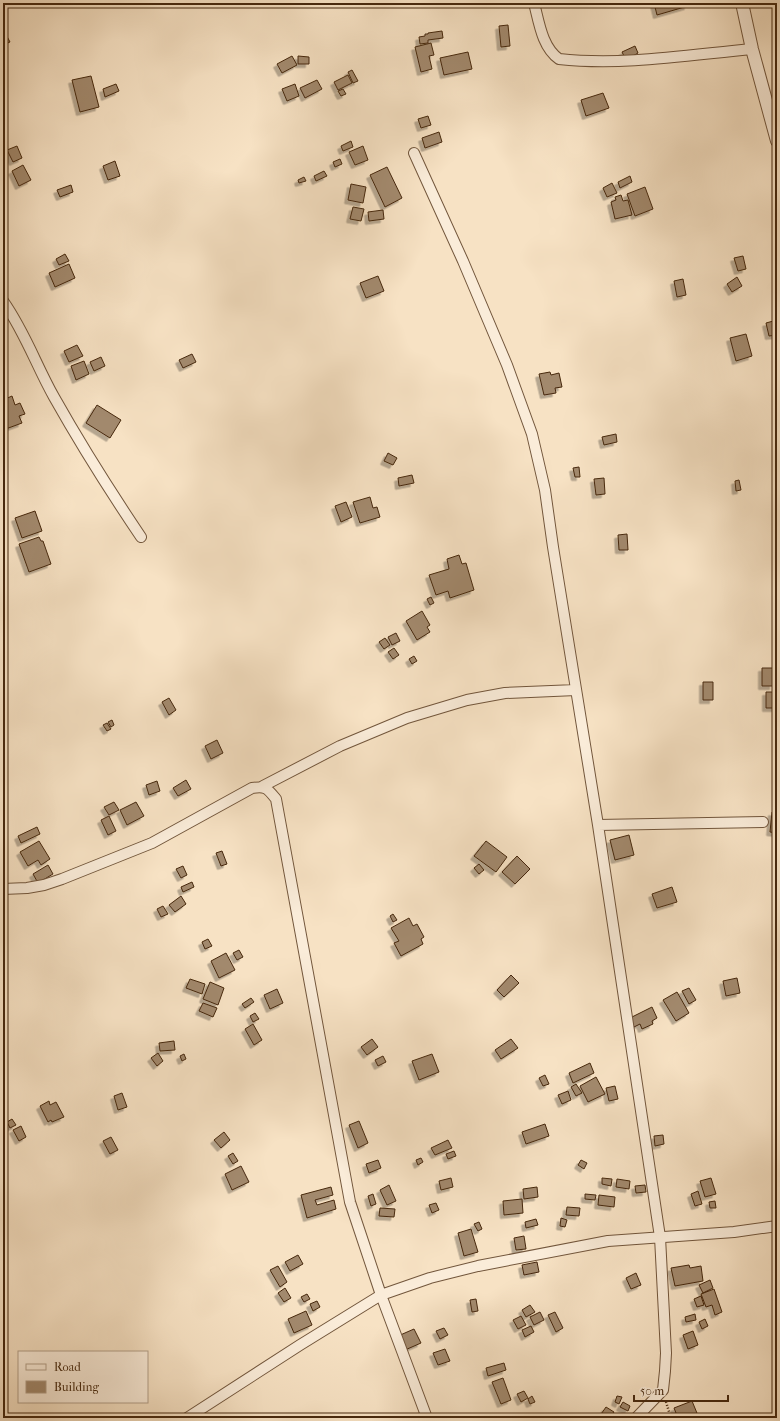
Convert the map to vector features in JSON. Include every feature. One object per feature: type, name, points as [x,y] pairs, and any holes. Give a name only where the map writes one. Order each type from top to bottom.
[{"type":"street","points":[[534,3],[539,23],[549,50],[559,59],[600,61],[640,60],[752,49]]},
{"type":"street","points":[[742,3],[752,49],[777,141]]},
{"type":"street","points":[[414,153],[463,261],[507,365],[532,434],[545,490],[598,825],[660,1237],[666,1353],[663,1390],[636,1418]]},
{"type":"street","points":[[3,301],[22,330],[53,396],[78,439],[141,537]]},
{"type":"street","points":[[3,889],[27,888],[44,885],[152,842],[252,788],[262,786],[340,746],[407,718],[467,700],[505,693],[576,690]]},
{"type":"street","points":[[262,786],[270,791],[276,799],[350,1202],[381,1295],[426,1418]]},
{"type":"street","points":[[598,825],[763,822]]},
{"type":"street","points":[[187,1418],[300,1344],[381,1295],[430,1278],[478,1266],[608,1241],[734,1232],[777,1226]]},
{"type":"path","points":[[663,1390],[671,1418]]},
{"type":"building","points":[[654,3],[687,3],[688,6],[657,15]]},
{"type":"building","points":[[508,25],[510,46],[501,47],[499,26]]},
{"type":"building","points":[[3,29],[10,42],[3,45]]},
{"type":"building","points":[[442,31],[443,38],[428,40],[428,43],[420,44],[419,37],[425,36],[425,34],[428,33]]},
{"type":"building","points":[[431,43],[434,55],[429,56],[432,69],[421,72],[415,47]]},
{"type":"building","points":[[635,46],[638,53],[626,60],[622,52]]},
{"type":"building","points":[[468,52],[472,69],[444,75],[440,58]]},
{"type":"building","points":[[292,56],[297,65],[282,73],[277,64]]},
{"type":"building","points":[[298,56],[309,57],[309,64],[298,64]]},
{"type":"building","points":[[352,70],[358,81],[353,83],[348,72]]},
{"type":"building","points":[[348,75],[352,83],[338,90],[334,82]]},
{"type":"building","points":[[91,76],[99,107],[80,112],[72,80]]},
{"type":"building","points":[[317,80],[322,89],[305,98],[300,88]]},
{"type":"building","points":[[116,84],[119,91],[105,97],[103,89]]},
{"type":"building","points":[[295,84],[299,96],[287,101],[282,89]]},
{"type":"building","points":[[343,89],[346,94],[341,96],[338,91]]},
{"type":"building","points":[[603,93],[609,108],[586,116],[581,100]]},
{"type":"building","points":[[428,116],[431,125],[421,128],[418,119]]},
{"type":"building","points":[[439,132],[442,142],[425,148],[422,138]]},
{"type":"building","points":[[351,141],[353,147],[343,151],[341,146]]},
{"type":"building","points":[[17,146],[22,158],[13,162],[7,150]]},
{"type":"building","points":[[363,146],[368,160],[355,165],[349,152]]},
{"type":"building","points":[[340,159],[342,164],[335,167],[333,162]]},
{"type":"building","points":[[115,161],[120,176],[108,180],[103,166]]},
{"type":"building","points":[[23,165],[31,180],[19,186],[12,171]]},
{"type":"building","points":[[387,167],[402,198],[385,207],[370,175]]},
{"type":"building","points":[[324,171],[327,176],[316,181],[314,176]]},
{"type":"building","points":[[630,176],[632,182],[620,188],[618,182]]},
{"type":"building","points":[[304,177],[306,181],[299,183],[298,180]]},
{"type":"building","points":[[612,183],[617,193],[607,197],[603,188]]},
{"type":"building","points":[[351,184],[366,187],[363,203],[348,200]]},
{"type":"building","points":[[71,185],[73,192],[60,197],[57,190]]},
{"type":"building","points":[[645,187],[653,209],[635,216],[627,194]]},
{"type":"building","points":[[621,195],[623,201],[628,200],[632,215],[615,219],[611,202],[616,200],[615,197]]},
{"type":"building","points":[[353,207],[364,209],[361,221],[350,219]]},
{"type":"building","points":[[383,210],[384,219],[369,221],[368,212]]},
{"type":"building","points":[[65,254],[69,261],[59,265],[56,259]]},
{"type":"building","points":[[743,256],[746,269],[738,271],[734,258]]},
{"type":"building","points":[[69,264],[75,278],[55,287],[49,273]]},
{"type":"building","points":[[378,276],[384,291],[366,298],[360,283]]},
{"type":"building","points":[[737,277],[742,286],[732,292],[727,284]]},
{"type":"building","points":[[683,279],[686,295],[677,297],[674,281]]},
{"type":"building","points":[[777,320],[777,335],[769,336],[766,323]]},
{"type":"building","points":[[746,334],[752,356],[736,361],[730,338]]},
{"type":"building","points":[[77,345],[83,356],[69,362],[64,351]]},
{"type":"building","points":[[192,354],[196,362],[183,368],[179,360]]},
{"type":"building","points":[[101,357],[105,366],[94,371],[90,362]]},
{"type":"building","points":[[84,361],[89,374],[76,380],[71,366]]},
{"type":"building","points":[[550,372],[551,375],[559,373],[562,387],[555,388],[556,393],[544,395],[539,374]]},
{"type":"building","points":[[12,396],[15,405],[20,403],[25,414],[19,416],[22,423],[3,430],[3,400]]},
{"type":"building","points":[[97,405],[121,420],[110,438],[86,423]]},
{"type":"building","points":[[616,434],[617,442],[604,445],[602,437]]},
{"type":"building","points":[[388,453],[397,458],[393,465],[384,461]]},
{"type":"building","points":[[579,467],[580,477],[575,477],[573,468]]},
{"type":"building","points":[[412,475],[414,483],[399,486],[398,478]]},
{"type":"building","points":[[604,478],[605,494],[596,495],[594,479]]},
{"type":"building","points":[[739,480],[741,490],[736,491],[735,481]]},
{"type":"building","points":[[370,497],[373,508],[377,507],[380,517],[360,523],[353,502]]},
{"type":"building","points":[[346,502],[352,517],[341,522],[335,506]]},
{"type":"building","points":[[35,511],[42,531],[22,538],[15,518]]},
{"type":"building","points":[[627,534],[628,550],[619,550],[618,535]]},
{"type":"building","points":[[39,537],[41,541],[43,541],[51,564],[29,572],[19,544]]},
{"type":"building","points":[[459,555],[462,564],[466,563],[474,590],[450,598],[448,591],[436,595],[429,575],[449,569],[447,559]]},
{"type":"building","points":[[431,597],[434,603],[430,605],[427,599]]},
{"type":"building","points":[[422,611],[430,625],[427,627],[430,632],[417,640],[406,621]]},
{"type":"building","points":[[396,633],[400,641],[392,645],[388,637]]},
{"type":"building","points":[[385,638],[390,645],[384,649],[379,642]]},
{"type":"building","points":[[394,648],[399,655],[393,659],[388,652]]},
{"type":"building","points":[[414,656],[417,661],[412,664],[409,659]]},
{"type":"building","points":[[762,668],[773,668],[773,686],[762,686]]},
{"type":"building","points":[[703,682],[713,682],[713,700],[703,700]]},
{"type":"building","points":[[766,692],[777,692],[777,708],[766,708]]},
{"type":"building","points":[[169,698],[176,710],[169,715],[162,702]]},
{"type":"building","points":[[112,720],[114,725],[111,727],[108,722]]},
{"type":"building","points":[[107,723],[111,729],[107,731],[103,725]]},
{"type":"building","points":[[217,740],[223,753],[211,759],[205,746]]},
{"type":"building","points":[[186,780],[191,789],[178,796],[173,788]]},
{"type":"building","points":[[157,781],[160,791],[149,795],[146,785]]},
{"type":"building","points":[[114,802],[119,810],[109,815],[104,807]]},
{"type":"building","points":[[136,802],[144,816],[127,825],[120,810]]},
{"type":"building","points":[[772,812],[777,813],[777,833],[770,832]]},
{"type":"building","points":[[109,816],[116,831],[108,835],[101,820]]},
{"type":"building","points":[[37,827],[40,834],[21,843],[18,836]]},
{"type":"building","points":[[629,835],[634,855],[615,860],[610,840]]},
{"type":"building","points":[[39,841],[50,859],[41,865],[38,860],[28,866],[20,852]]},
{"type":"building","points":[[486,841],[507,857],[496,872],[474,856]]},
{"type":"building","points":[[222,851],[227,864],[221,866],[216,853]]},
{"type":"building","points":[[517,856],[530,869],[515,884],[502,872]]},
{"type":"building","points":[[479,864],[484,870],[479,874],[474,868]]},
{"type":"building","points":[[48,865],[53,874],[38,883],[33,874]]},
{"type":"building","points":[[183,866],[187,875],[181,878],[176,869]]},
{"type":"building","points":[[192,882],[194,887],[183,892],[181,887]]},
{"type":"building","points":[[672,887],[677,902],[657,908],[652,894]]},
{"type":"building","points":[[181,896],[186,904],[175,912],[169,905]]},
{"type":"building","points":[[163,906],[168,914],[161,917],[157,909]]},
{"type":"building","points":[[393,914],[397,920],[393,922],[390,916]]},
{"type":"building","points":[[409,918],[413,926],[417,924],[424,937],[421,939],[423,944],[401,956],[394,943],[399,941],[391,928]]},
{"type":"building","points":[[208,939],[212,946],[205,949],[202,942]]},
{"type":"building","points":[[239,950],[243,957],[237,960],[233,953]]},
{"type":"building","points":[[226,953],[235,970],[219,978],[211,961]]},
{"type":"building","points":[[511,975],[519,983],[504,997],[497,990]]},
{"type":"building","points":[[737,978],[740,993],[726,996],[723,981]]},
{"type":"building","points":[[190,979],[205,984],[202,994],[186,988]]},
{"type":"building","points":[[210,982],[224,988],[218,1005],[203,999]]},
{"type":"building","points":[[689,988],[696,1000],[689,1004],[682,991]]},
{"type":"building","points":[[277,989],[283,1003],[270,1009],[264,995]]},
{"type":"building","points":[[677,992],[689,1013],[676,1021],[663,1000]]},
{"type":"building","points":[[251,998],[254,1002],[245,1008],[242,1004]]},
{"type":"building","points":[[203,1003],[217,1008],[213,1017],[199,1011]]},
{"type":"building","points":[[652,1007],[657,1018],[652,1021],[653,1024],[642,1029],[640,1024],[634,1027],[630,1018]]},
{"type":"building","points":[[255,1013],[259,1019],[253,1022],[250,1016]]},
{"type":"building","points":[[253,1024],[262,1040],[254,1045],[245,1029]]},
{"type":"building","points":[[372,1039],[378,1047],[367,1055],[361,1047]]},
{"type":"building","points":[[511,1039],[518,1048],[501,1059],[495,1050]]},
{"type":"building","points":[[174,1041],[175,1050],[160,1051],[159,1043]]},
{"type":"building","points":[[158,1053],[163,1061],[157,1066],[151,1058]]},
{"type":"building","points":[[184,1054],[186,1059],[182,1061],[180,1056]]},
{"type":"building","points":[[432,1054],[439,1072],[419,1080],[412,1061]]},
{"type":"building","points":[[383,1056],[386,1062],[378,1066],[375,1060]]},
{"type":"building","points":[[590,1063],[594,1073],[573,1083],[569,1073]]},
{"type":"building","points":[[545,1075],[549,1084],[543,1086],[539,1078]]},
{"type":"building","points":[[596,1077],[605,1094],[588,1102],[580,1086]]},
{"type":"building","points":[[576,1084],[582,1093],[576,1096],[571,1087]]},
{"type":"building","points":[[615,1086],[618,1099],[609,1101],[606,1088]]},
{"type":"building","points":[[568,1091],[571,1100],[562,1104],[558,1095]]},
{"type":"building","points":[[122,1093],[127,1107],[118,1110],[114,1096]]},
{"type":"building","points":[[49,1101],[50,1105],[56,1102],[64,1117],[48,1122],[40,1106]]},
{"type":"building","points":[[12,1119],[16,1125],[10,1128],[7,1122]]},
{"type":"building","points":[[359,1121],[368,1143],[358,1148],[349,1125]]},
{"type":"building","points":[[545,1124],[549,1136],[526,1144],[522,1132]]},
{"type":"building","points":[[21,1126],[26,1137],[19,1141],[13,1130]]},
{"type":"building","points":[[224,1132],[230,1140],[221,1148],[214,1140]]},
{"type":"building","points":[[663,1135],[664,1144],[655,1146],[654,1136]]},
{"type":"building","points":[[111,1137],[118,1150],[110,1154],[103,1141]]},
{"type":"building","points":[[448,1140],[452,1148],[435,1155],[431,1148]]},
{"type":"building","points":[[454,1151],[456,1156],[448,1159],[446,1154]]},
{"type":"building","points":[[233,1153],[238,1161],[233,1164],[228,1156]]},
{"type":"building","points":[[421,1158],[423,1162],[418,1165],[416,1160]]},
{"type":"building","points":[[378,1160],[381,1168],[369,1173],[366,1164]]},
{"type":"building","points":[[581,1160],[587,1163],[584,1169],[578,1165]]},
{"type":"building","points":[[241,1166],[249,1182],[232,1190],[225,1174]]},
{"type":"building","points":[[451,1178],[453,1187],[441,1190],[439,1181]]},
{"type":"building","points":[[602,1178],[612,1179],[611,1186],[602,1184]]},
{"type":"building","points":[[711,1178],[716,1194],[705,1197],[700,1181]]},
{"type":"building","points":[[617,1179],[630,1181],[629,1189],[616,1187]]},
{"type":"building","points":[[389,1185],[396,1201],[387,1205],[380,1190]]},
{"type":"building","points":[[645,1185],[646,1192],[636,1193],[635,1186]]},
{"type":"building","points":[[331,1187],[333,1195],[315,1200],[317,1205],[334,1200],[336,1209],[307,1218],[301,1195]]},
{"type":"building","points":[[537,1187],[538,1197],[524,1199],[523,1189]]},
{"type":"building","points":[[698,1191],[702,1204],[695,1206],[691,1194]]},
{"type":"building","points":[[373,1194],[376,1204],[371,1206],[368,1196]]},
{"type":"building","points":[[585,1194],[596,1195],[595,1200],[585,1199]]},
{"type":"building","points":[[599,1195],[615,1197],[614,1207],[598,1205]]},
{"type":"building","points":[[522,1199],[523,1213],[504,1215],[503,1201]]},
{"type":"building","points":[[715,1201],[716,1208],[710,1208],[709,1202]]},
{"type":"building","points":[[436,1203],[439,1210],[432,1213],[429,1205]]},
{"type":"building","points":[[567,1207],[580,1208],[579,1216],[566,1215]]},
{"type":"building","points":[[380,1208],[395,1209],[394,1217],[379,1216]]},
{"type":"building","points":[[561,1218],[567,1220],[565,1227],[560,1226]]},
{"type":"building","points":[[536,1219],[538,1225],[526,1228],[525,1222]]},
{"type":"building","points":[[479,1222],[482,1229],[478,1231],[474,1224]]},
{"type":"building","points":[[471,1229],[478,1252],[464,1256],[458,1233]]},
{"type":"building","points":[[524,1236],[526,1249],[516,1250],[514,1238]]},
{"type":"building","points":[[298,1255],[303,1264],[290,1271],[285,1262]]},
{"type":"building","points":[[537,1262],[539,1272],[524,1275],[522,1265]]},
{"type":"building","points":[[689,1265],[690,1268],[701,1266],[703,1281],[675,1286],[671,1268]]},
{"type":"building","points":[[278,1266],[287,1282],[280,1287],[270,1270]]},
{"type":"building","points":[[636,1273],[641,1285],[631,1289],[626,1278]]},
{"type":"building","points":[[710,1280],[713,1288],[703,1293],[699,1285]]},
{"type":"building","points":[[285,1288],[291,1298],[284,1302],[278,1293]]},
{"type":"building","points":[[714,1289],[722,1312],[715,1315],[712,1305],[706,1307],[701,1294]]},
{"type":"building","points":[[307,1294],[310,1299],[304,1302],[301,1297]]},
{"type":"building","points":[[701,1296],[704,1305],[697,1307],[694,1299]]},
{"type":"building","points":[[476,1299],[478,1311],[472,1312],[470,1300]]},
{"type":"building","points":[[317,1301],[320,1307],[313,1311],[310,1304]]},
{"type":"building","points":[[530,1305],[535,1312],[526,1317],[522,1310]]},
{"type":"building","points":[[306,1311],[312,1325],[294,1333],[288,1319]]},
{"type":"building","points":[[540,1312],[544,1320],[534,1325],[530,1317]]},
{"type":"building","points":[[555,1312],[563,1328],[556,1332],[548,1315]]},
{"type":"building","points":[[695,1314],[696,1320],[686,1322],[685,1317]]},
{"type":"building","points":[[521,1316],[526,1325],[518,1329],[513,1320]]},
{"type":"building","points":[[705,1319],[708,1326],[702,1329],[699,1322]]},
{"type":"building","points":[[531,1326],[534,1332],[525,1337],[522,1330]]},
{"type":"building","points":[[444,1328],[448,1335],[440,1339],[436,1331]]},
{"type":"building","points":[[414,1329],[421,1343],[405,1350],[398,1336]]},
{"type":"building","points":[[693,1331],[698,1345],[688,1349],[683,1335]]},
{"type":"building","points":[[445,1349],[450,1361],[438,1365],[433,1353]]},
{"type":"building","points":[[504,1363],[506,1370],[488,1376],[486,1368]]},
{"type":"building","points":[[503,1378],[511,1400],[501,1404],[492,1382]]},
{"type":"building","points":[[524,1391],[528,1398],[521,1402],[517,1394]]},
{"type":"building","points":[[532,1396],[535,1402],[530,1404],[528,1399]]},
{"type":"building","points":[[617,1396],[622,1397],[619,1404],[615,1402]]},
{"type":"building","points":[[692,1401],[699,1418],[678,1418],[674,1408]]},
{"type":"building","points":[[623,1402],[630,1406],[628,1411],[620,1407]]},
{"type":"building","points":[[606,1407],[614,1412],[610,1418],[599,1417]]}]
